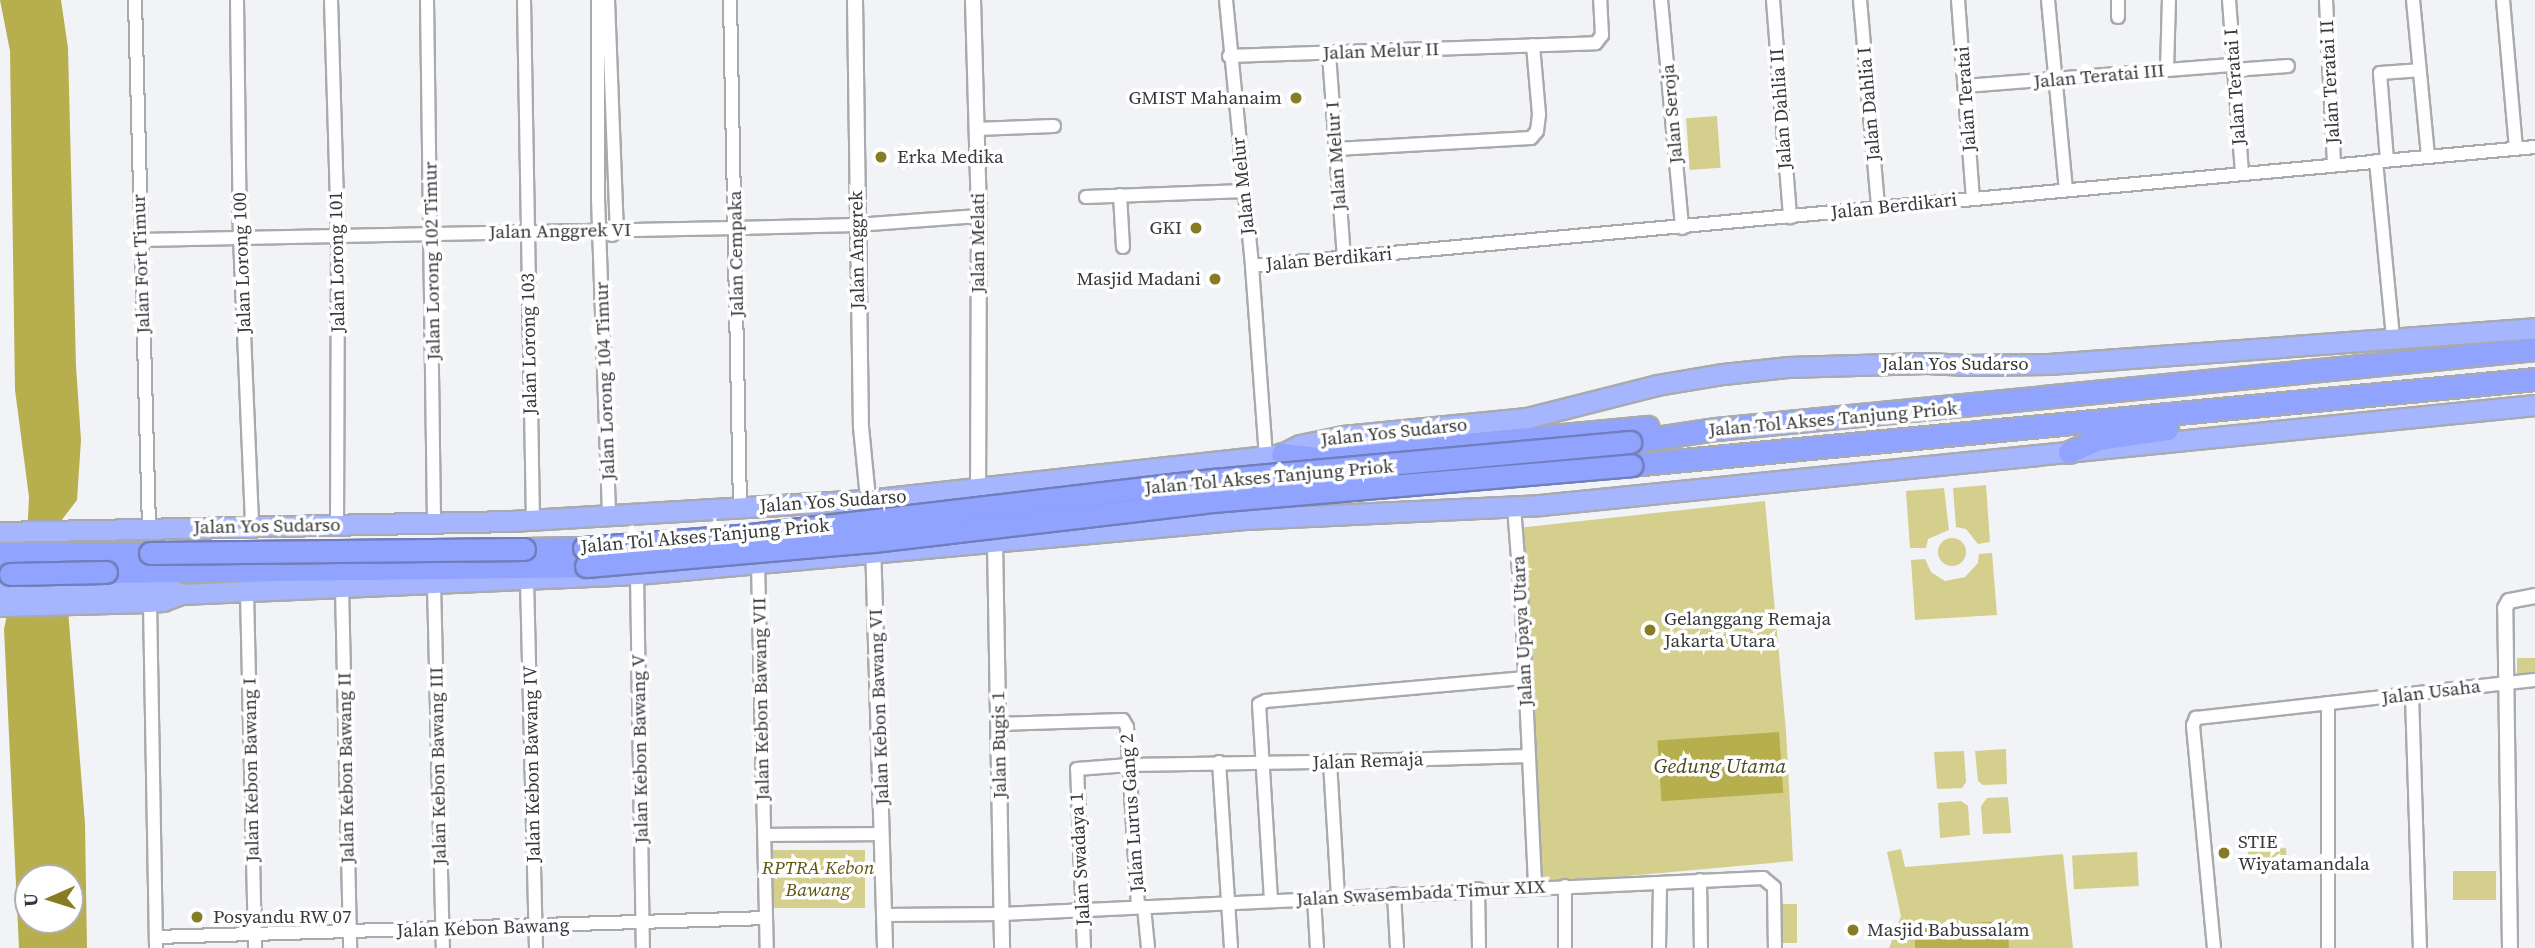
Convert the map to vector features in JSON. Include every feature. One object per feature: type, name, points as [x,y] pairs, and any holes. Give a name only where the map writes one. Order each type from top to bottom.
[{"type":"highway","name":"Jalan Yos Sudarso","points":[[0,532],[512,521],[868,500],[1274,454],[1300,445],[1343,436],[1549,414],[1657,385],[1787,367],[1927,363],[1962,366],[2049,364],[2535,328]]},
{"type":"highway","name":"Jalan Tol Akses Tanjung Priok","points":[[0,554],[584,548],[750,535],[1213,480],[1629,435],[1716,429],[2535,349]]},
{"type":"highway","name":"Jalan Tol Akses Tanjung Priok","points":[[4,574],[586,566],[873,541],[1203,502],[1631,465],[2535,379]]},
{"type":"highway","points":[[2069,452],[2098,439],[2140,432],[2535,390]]},
{"type":"highway","points":[[0,606],[149,597],[164,586],[181,593],[247,592],[637,574],[1183,525],[1354,512],[1514,507],[2535,405]]},
{"type":"highway","points":[[1274,454],[1319,458],[1452,445],[1629,435]]},
{"type":"highway","points":[[1182,465],[1166,483],[1165,499],[1171,514],[1183,525]]},
{"type":"highway","points":[[1125,471],[1138,486],[1142,505],[1140,515],[1128,530]]},
{"type":"highway","points":[[792,504],[806,511],[812,527],[810,545],[796,560]]},
{"type":"highway","points":[[4,574],[452,554],[512,521]]},
{"type":"highway","points":[[235,564],[255,548],[298,526]]},
{"type":"highway","points":[[0,590],[149,597]]},
{"type":"street","name":"Jalan Fort Timur","points":[[135,0],[144,528]]},
{"type":"street","name":"Jalan Lorong 100","points":[[237,0],[240,237],[252,526]]},
{"type":"street","name":"Jalan Lorong 101","points":[[331,0],[338,236],[337,525]]},
{"type":"street","name":"Jalan Lorong 102 Timur","points":[[427,0],[434,523]]},
{"type":"street","name":"Jalan Lorong 103","points":[[524,0],[533,519]]},
{"type":"street","name":"Jalan Lorong 104 Timur","points":[[597,0],[600,230],[609,517]]},
{"type":"street","points":[[601,245],[617,230],[608,0]]},
{"type":"street","name":"Jalan Cempaka","points":[[730,0],[740,508]]},
{"type":"street","name":"Jalan Anggrek","points":[[855,0],[856,225],[861,427],[868,500]]},
{"type":"street","name":"Jalan Melati","points":[[973,0],[979,216],[978,487]]},
{"type":"street","name":"Jalan Melur","points":[[1226,0],[1229,56],[1274,454]]},
{"type":"street","name":"Jalan Melur II","points":[[1229,56],[1596,43],[1602,35],[1600,0]]},
{"type":"street","name":"Jalan Seroja","points":[[1661,0],[1682,228]]},
{"type":"street","name":"Jalan Dahlia II","points":[[1773,0],[1790,217]]},
{"type":"street","name":"Jalan Dahlia I","points":[[1860,0],[1878,207]]},
{"type":"street","name":"Jalan Teratai","points":[[1958,0],[1973,198]]},
{"type":"street","points":[[2048,0],[2066,190]]},
{"type":"street","points":[[2118,0],[2118,17]]},
{"type":"street","points":[[2167,70],[2169,0]]},
{"type":"street","name":"Jalan Teratai I","points":[[2229,0],[2242,173]]},
{"type":"street","name":"Jalan Teratai II","points":[[2326,0],[2334,165]]},
{"type":"street","points":[[2413,0],[2428,156]]},
{"type":"street","points":[[2502,0],[2516,148]]},
{"type":"street","points":[[1336,149],[1531,138],[1537,131],[1539,114],[1534,45]]},
{"type":"street","name":"Jalan Melur I","points":[[1329,54],[1344,258]]},
{"type":"street","name":"Jalan Teratai III","points":[[1965,86],[2167,70],[2288,66]]},
{"type":"street","points":[[2393,339],[2382,160],[2380,73],[2420,70]]},
{"type":"street","points":[[976,129],[1054,125]]},
{"type":"street","name":"Jalan Berdikari","points":[[1252,266],[2535,147]]},
{"type":"street","points":[[1086,197],[1244,191]]},
{"type":"street","points":[[1120,195],[1123,247]]},
{"type":"street","name":"Jalan Anggrek VI","points":[[141,240],[856,225],[979,216]]},
{"type":"street","name":"Jalan Kebon Bawang VI","points":[[868,500],[874,552],[885,948]]},
{"type":"street","name":"Jalan Upaya Utara","points":[[1514,507],[1529,755]]},
{"type":"street","name":"Jalan Bugis 1","points":[[995,542],[1002,948]]},
{"type":"street","name":"Jalan Kebon Bawang VII","points":[[758,563],[766,948]]},
{"type":"street","name":"Jalan Kebon Bawang V","points":[[637,574],[643,948]]},
{"type":"street","name":"Jalan Kebon Bawang IV","points":[[527,580],[536,948]]},
{"type":"street","name":"Jalan Kebon Bawang III","points":[[434,585],[443,948]]},
{"type":"street","name":"Jalan Kebon Bawang II","points":[[342,588],[350,948]]},
{"type":"street","name":"Jalan Kebon Bawang I","points":[[247,592],[255,942]]},
{"type":"street","points":[[2510,948],[2506,604],[2535,596]]},
{"type":"street","name":"Jalan Kebon Bawang","points":[[149,597],[156,942],[255,942],[442,928],[642,924]]},
{"type":"street","points":[[1271,900],[1258,710],[1262,702],[1525,678]]},
{"type":"street","name":"Jalan Usaha","points":[[2214,948],[2194,720],[2535,680]]},
{"type":"street","points":[[2412,695],[2420,948]]},
{"type":"street","points":[[2328,704],[2328,948]]},
{"type":"street","name":"Jalan Lurus Gang 2","points":[[998,724],[1123,720],[1127,727],[1141,907],[1148,948]]},
{"type":"street","points":[[1529,755],[1535,886]]},
{"type":"street","name":"Jalan Remaja","points":[[1076,769],[1219,762],[1329,762],[1529,755]]},
{"type":"street","points":[[1219,762],[1231,948]]},
{"type":"street","points":[[1329,762],[1338,897]]},
{"type":"street","name":"Jalan Swadaya 1","points":[[1076,769],[1084,948]]},
{"type":"street","points":[[765,835],[882,834]]},
{"type":"street","name":"Jalan Swasembada Timur XIX","points":[[1002,914],[1535,886],[1763,878],[1770,881],[1774,887],[1775,948]]},
{"type":"street","points":[[1700,880],[1702,948]]},
{"type":"street","points":[[1658,948],[1660,883]]},
{"type":"street","points":[[1565,886],[1565,948]]},
{"type":"street","points":[[1478,889],[1479,948]]},
{"type":"street","points":[[1394,894],[1396,948]]},
{"type":"street","points":[[1314,898],[1317,948]]},
{"type":"street","points":[[885,915],[1002,914]]},
{"type":"street","points":[[642,924],[766,918]]},
{"type":"green space","points":[[1717,116],[1721,168],[1690,170],[1686,118]]},
{"type":"green space","points":[[1986,485],[1990,542],[1978,544],[1966,529],[1956,527],[1953,488]]},
{"type":"green space","points":[[1944,488],[1949,530],[1928,539],[1926,548],[1910,548],[1906,491]]},
{"type":"green space","name":"Gelanggang Remaja Jakarta Utara","points":[[1765,501],[1786,731],[1793,861],[1539,884],[1518,528]]},
{"type":"green space","points":[[1952,538],[1962,542],[1966,552],[1962,562],[1952,566],[1942,562],[1938,552],[1942,542]]},
{"type":"green space","points":[[1992,553],[1997,615],[1915,620],[1911,560],[1925,559],[1931,572],[1945,581],[1965,577],[1978,563],[1979,554]]},
{"type":"green space","points":[[2517,658],[2535,658],[2535,678],[2517,678]]},
{"type":"green space","points":[[2006,749],[2007,784],[1983,785],[1978,781],[1975,751]]},
{"type":"green space","points":[[1964,751],[1966,782],[1962,788],[1937,789],[1934,752]]},
{"type":"green space","points":[[2008,797],[2011,833],[1983,834],[1981,806],[1987,798]]},
{"type":"green space","points":[[1961,801],[1968,806],[1970,835],[1940,838],[1938,803]]},
{"type":"green space","points":[[2286,848],[2287,864],[2249,867],[2248,851]]},
{"type":"green space","points":[[1901,849],[1905,867],[2063,854],[2073,948],[1889,948],[1901,916],[1887,852]]},
{"type":"green space","name":"RPTRA Kebon Bawang","points":[[771,850],[865,850],[865,908],[771,908]]},
{"type":"green space","points":[[2137,852],[2139,886],[2074,889],[2072,855]]},
{"type":"green space","points":[[2453,871],[2496,871],[2496,900],[2453,900]]},
{"type":"green space","points":[[1779,904],[1797,904],[1797,943],[1779,943]]},
{"type":"water","points":[[0,0],[61,0],[68,48],[76,366],[81,440],[77,500],[61,521],[85,824],[87,948],[19,948],[18,934],[84,934],[84,864],[15,864],[4,629],[28,518],[29,497],[15,390],[10,51]]},
{"type":"water","name":"Gedung Utama","points":[[1779,732],[1783,793],[1662,801],[1657,741]]},
{"type":"water","points":[[2007,921],[2009,948],[1915,948],[1915,926]]},
{"type":"place","name":"GMIST Mahanaim","points":[[1296,98]]},
{"type":"place","name":"Erka Medika","points":[[881,157]]},
{"type":"place","name":"GKI","points":[[1196,228]]},
{"type":"place","name":"Masjid Madani","points":[[1215,279]]},
{"type":"place","name":"Gelanggang Remaja Jakarta Utara","points":[[1650,630]]},
{"type":"place","name":"STIE Wiyatamandala","points":[[2224,853]]},
{"type":"place","name":"Posyandu RW 07","points":[[197,917]]},
{"type":"place","name":"Masjid Babussalam","points":[[1853,930]]}]
